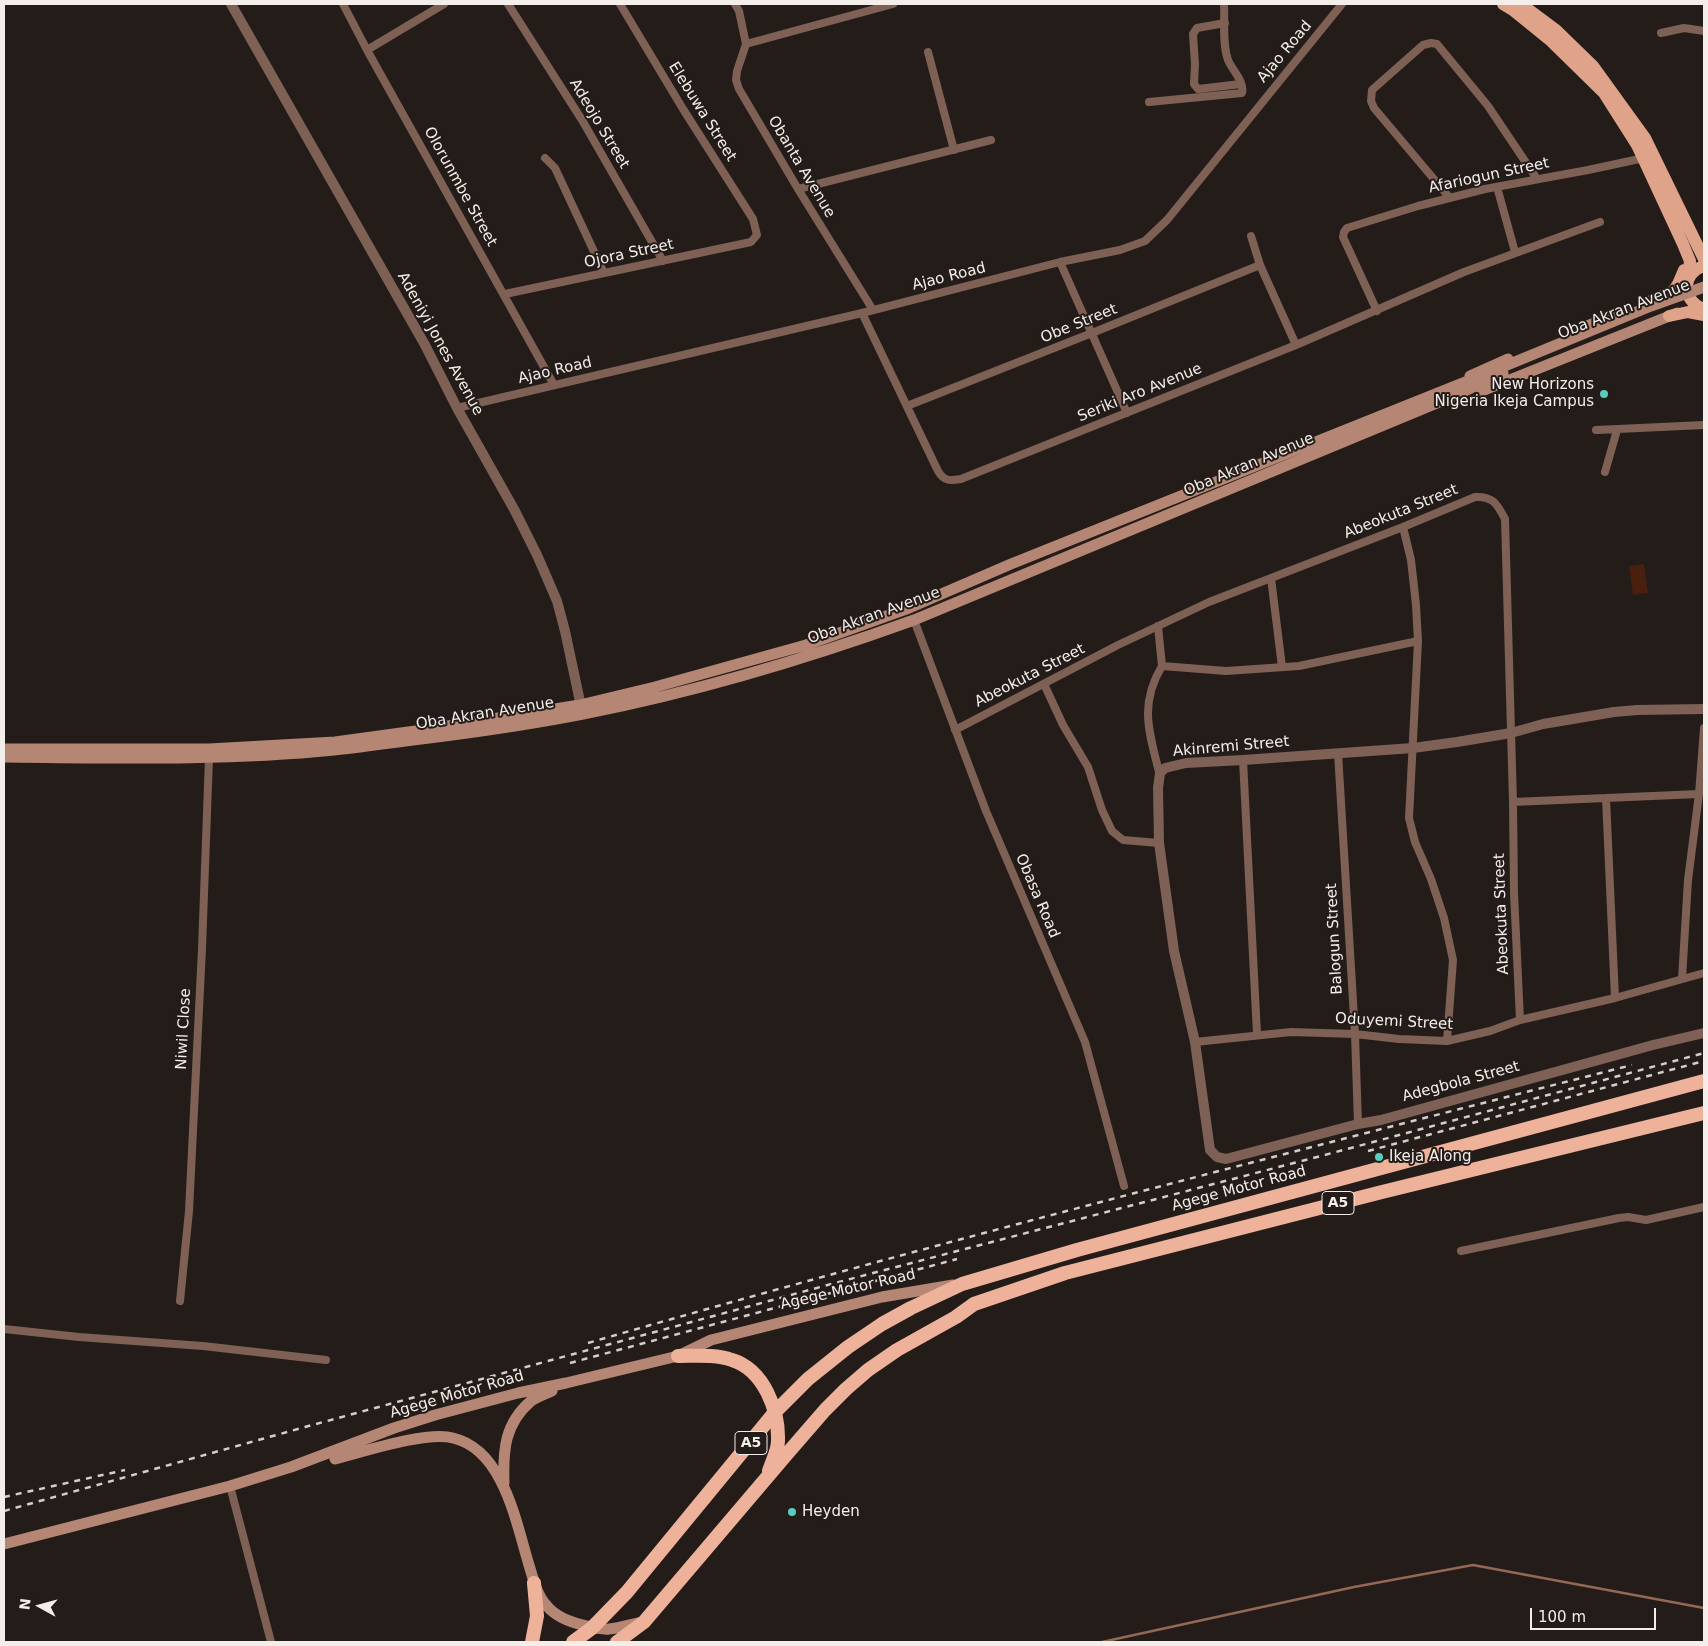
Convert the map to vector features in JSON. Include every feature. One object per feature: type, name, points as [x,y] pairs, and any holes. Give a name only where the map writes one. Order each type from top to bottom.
[{"type":"highway","name":"Agege Motor Road","points":[[962,1284],[1077,1250],[1704,1081]]},
{"type":"highway","name":"A5","points":[[617,1642],[644,1622],[826,1410],[868,1370],[897,1350],[956,1317],[974,1304],[1074,1271],[1372,1194],[1704,1113]]},
{"type":"highway","name":"A5","points":[[573,1642],[592,1628],[627,1592],[775,1412],[808,1379],[848,1347],[882,1324],[962,1284]]},
{"type":"highway","points":[[678,1356],[722,1357],[734,1360],[757,1378],[767,1392],[775,1412],[778,1444],[766,1478]]},
{"type":"highway","points":[[532,1642],[537,1616],[534,1583]]},
{"type":"main road","points":[[1503,4],[1550,40],[1606,91],[1645,138],[1700,247],[1704,259]]},
{"type":"main road","points":[[1454,396],[1469,396],[1669,316],[1688,312],[1698,313],[1703,310],[1689,298],[1687,282],[1690,261],[1644,158],[1593,66],[1556,30],[1521,4]]},
{"type":"main road","points":[[1674,290],[1684,271],[1686,252]]},
{"type":"main road","points":[[1442,392],[1454,383],[1498,363],[1674,290],[1687,282],[1696,269],[1704,266]]},
{"type":"main road","name":"Oba Akran Avenue","points":[[4,749],[209,749],[368,738],[581,710],[661,697],[731,679],[844,646],[914,620],[1454,396],[1502,371],[1650,306],[1704,287]]},
{"type":"main road","name":"Oba Akran Avenue","points":[[4,757],[209,758],[334,750],[482,731],[581,710],[806,645],[861,626],[1442,392],[1704,295]]},
{"type":"main road","points":[[1609,317],[1616,318],[1620,323],[1621,330],[1617,336]]},
{"type":"main road","name":"Agege Motor Road","points":[[4,1544],[230,1486],[291,1467],[394,1428],[435,1415],[518,1393],[678,1356],[711,1340],[882,1297],[915,1290],[962,1284]]},
{"type":"main road","points":[[504,1485],[504,1451],[508,1432],[517,1416],[532,1400],[566,1383]]},
{"type":"main road","points":[[291,1467],[317,1463],[420,1438],[453,1437],[465,1442],[486,1458],[504,1485],[534,1583],[546,1606],[560,1617],[592,1628],[609,1629],[644,1622]]},
{"type":"street","name":"Adeniyi Jones Avenue","points":[[231,4],[425,345],[457,408],[515,510],[557,601],[581,710]]},
{"type":"street","name":"Olorunmbe Street","points":[[343,4],[554,384]]},
{"type":"street","points":[[367,50],[444,4]]},
{"type":"street","name":"Adeojo Street","points":[[508,4],[582,120],[663,261]]},
{"type":"street","name":"Elebuwa Street","points":[[620,4],[683,109],[753,219],[757,235]]},
{"type":"street","name":"Obanta Avenue","points":[[735,4],[739,11],[746,44],[737,71],[738,89],[873,310]]},
{"type":"street","points":[[746,44],[893,4]]},
{"type":"street","points":[[1149,102],[1239,93],[1243,91],[1225,51],[1224,4]]},
{"type":"street","name":"Ajao Road","points":[[457,408],[862,313],[1145,242],[1167,220],[1342,4]]},
{"type":"street","points":[[1225,23],[1197,28],[1193,34],[1194,84],[1198,89],[1241,84]]},
{"type":"street","points":[[1661,33],[1684,28],[1704,32]]},
{"type":"street","points":[[1449,197],[1374,108],[1371,101],[1372,90],[1423,45],[1431,43],[1437,44],[1488,106],[1537,179]]},
{"type":"street","points":[[928,52],[954,150]]},
{"type":"street","points":[[798,189],[991,140]]},
{"type":"street","points":[[545,158],[555,168],[604,273]]},
{"type":"street","name":"Afariogun Street","points":[[1377,311],[1344,237],[1344,232],[1348,228],[1449,197],[1644,158]]},
{"type":"street","points":[[1497,187],[1514,252]]},
{"type":"street","name":"Seriki Aro Avenue","points":[[862,313],[938,471],[943,478],[950,481],[961,479],[1296,345],[1514,252],[1600,222]]},
{"type":"street","name":"Ojora Street","points":[[504,294],[751,242],[757,235]]},
{"type":"street","points":[[1251,236],[1260,265],[1296,345]]},
{"type":"street","points":[[1060,262],[1127,413]]},
{"type":"street","name":"Obe Street","points":[[907,406],[1092,334],[1260,265]]},
{"type":"street","points":[[1596,430],[1704,425]]},
{"type":"street","points":[[1605,472],[1617,430]]},
{"type":"street","name":"Abeokuta Street","points":[[955,730],[1158,626],[1209,602],[1403,528],[1475,497],[1482,496],[1496,503],[1505,519],[1514,893],[1520,1020]]},
{"type":"street","points":[[1403,528],[1411,560],[1418,641],[1408,808],[1410,827],[1444,918],[1452,960],[1447,1041]]},
{"type":"street","points":[[1272,578],[1282,667]]},
{"type":"street","name":"Obasa Road","points":[[914,620],[997,837],[1085,1042],[1124,1186]]},
{"type":"street","points":[[1158,626],[1162,666],[1155,678],[1148,699],[1150,734],[1160,776]]},
{"type":"street","points":[[1162,666],[1226,671],[1299,666],[1418,641]]},
{"type":"street","points":[[1044,684],[1063,725],[1088,767],[1102,810],[1112,831],[1123,840],[1159,843]]},
{"type":"street","name":"Akinremi Street","points":[[1226,1159],[1217,1158],[1210,1150],[1195,1042],[1174,951],[1159,843],[1158,788],[1160,776],[1165,768],[1173,765],[1413,748],[1511,733],[1544,724],[1614,712],[1704,709]]},
{"type":"street","points":[[1682,979],[1688,880],[1699,794],[1704,728]]},
{"type":"street","name":"Balogun Street","points":[[1338,753],[1355,1034],[1358,1124]]},
{"type":"street","name":"Niwil Close","points":[[180,1301],[188,1210],[202,948],[209,758]]},
{"type":"street","points":[[1243,760],[1257,1034]]},
{"type":"street","points":[[1513,802],[1699,794]]},
{"type":"street","points":[[1606,798],[1615,998]]},
{"type":"street","name":"Oduyemi Street","points":[[1195,1042],[1257,1034],[1291,1032],[1355,1034],[1399,1039],[1447,1041],[1490,1031],[1520,1020],[1615,998],[1704,973]]},
{"type":"street","name":"Adegbola Street","points":[[1226,1159],[1358,1124],[1381,1120],[1704,1033]]},
{"type":"street","points":[[1461,1251],[1619,1218],[1628,1217],[1646,1220],[1704,1207]]},
{"type":"street","points":[[4,1330],[203,1346],[326,1360]]},
{"type":"street","points":[[230,1486],[271,1642]]},
{"type":"shaded area","points":[[1644,564],[1648,593],[1633,595],[1629,566]]},
{"type":"waterway","points":[[1102,1642],[1354,1587],[1473,1565],[1704,1608]]},
{"type":"railway","points":[[4,1511],[835,1283],[1336,1152],[1704,1053]]},
{"type":"railway","points":[[1368,1151],[1704,1061]]},
{"type":"railway","points":[[588,1343],[978,1235],[1632,1065]]},
{"type":"railway","points":[[570,1363],[957,1259]]},
{"type":"railway","points":[[4,1497],[125,1470]]},
{"type":"place","name":"New Horizons Nigeria Ikeja Campus","points":[[1604,394]]},
{"type":"place","name":"Ikeja Along","points":[[1379,1157]]},
{"type":"place","name":"Heyden","points":[[792,1512]]}]
